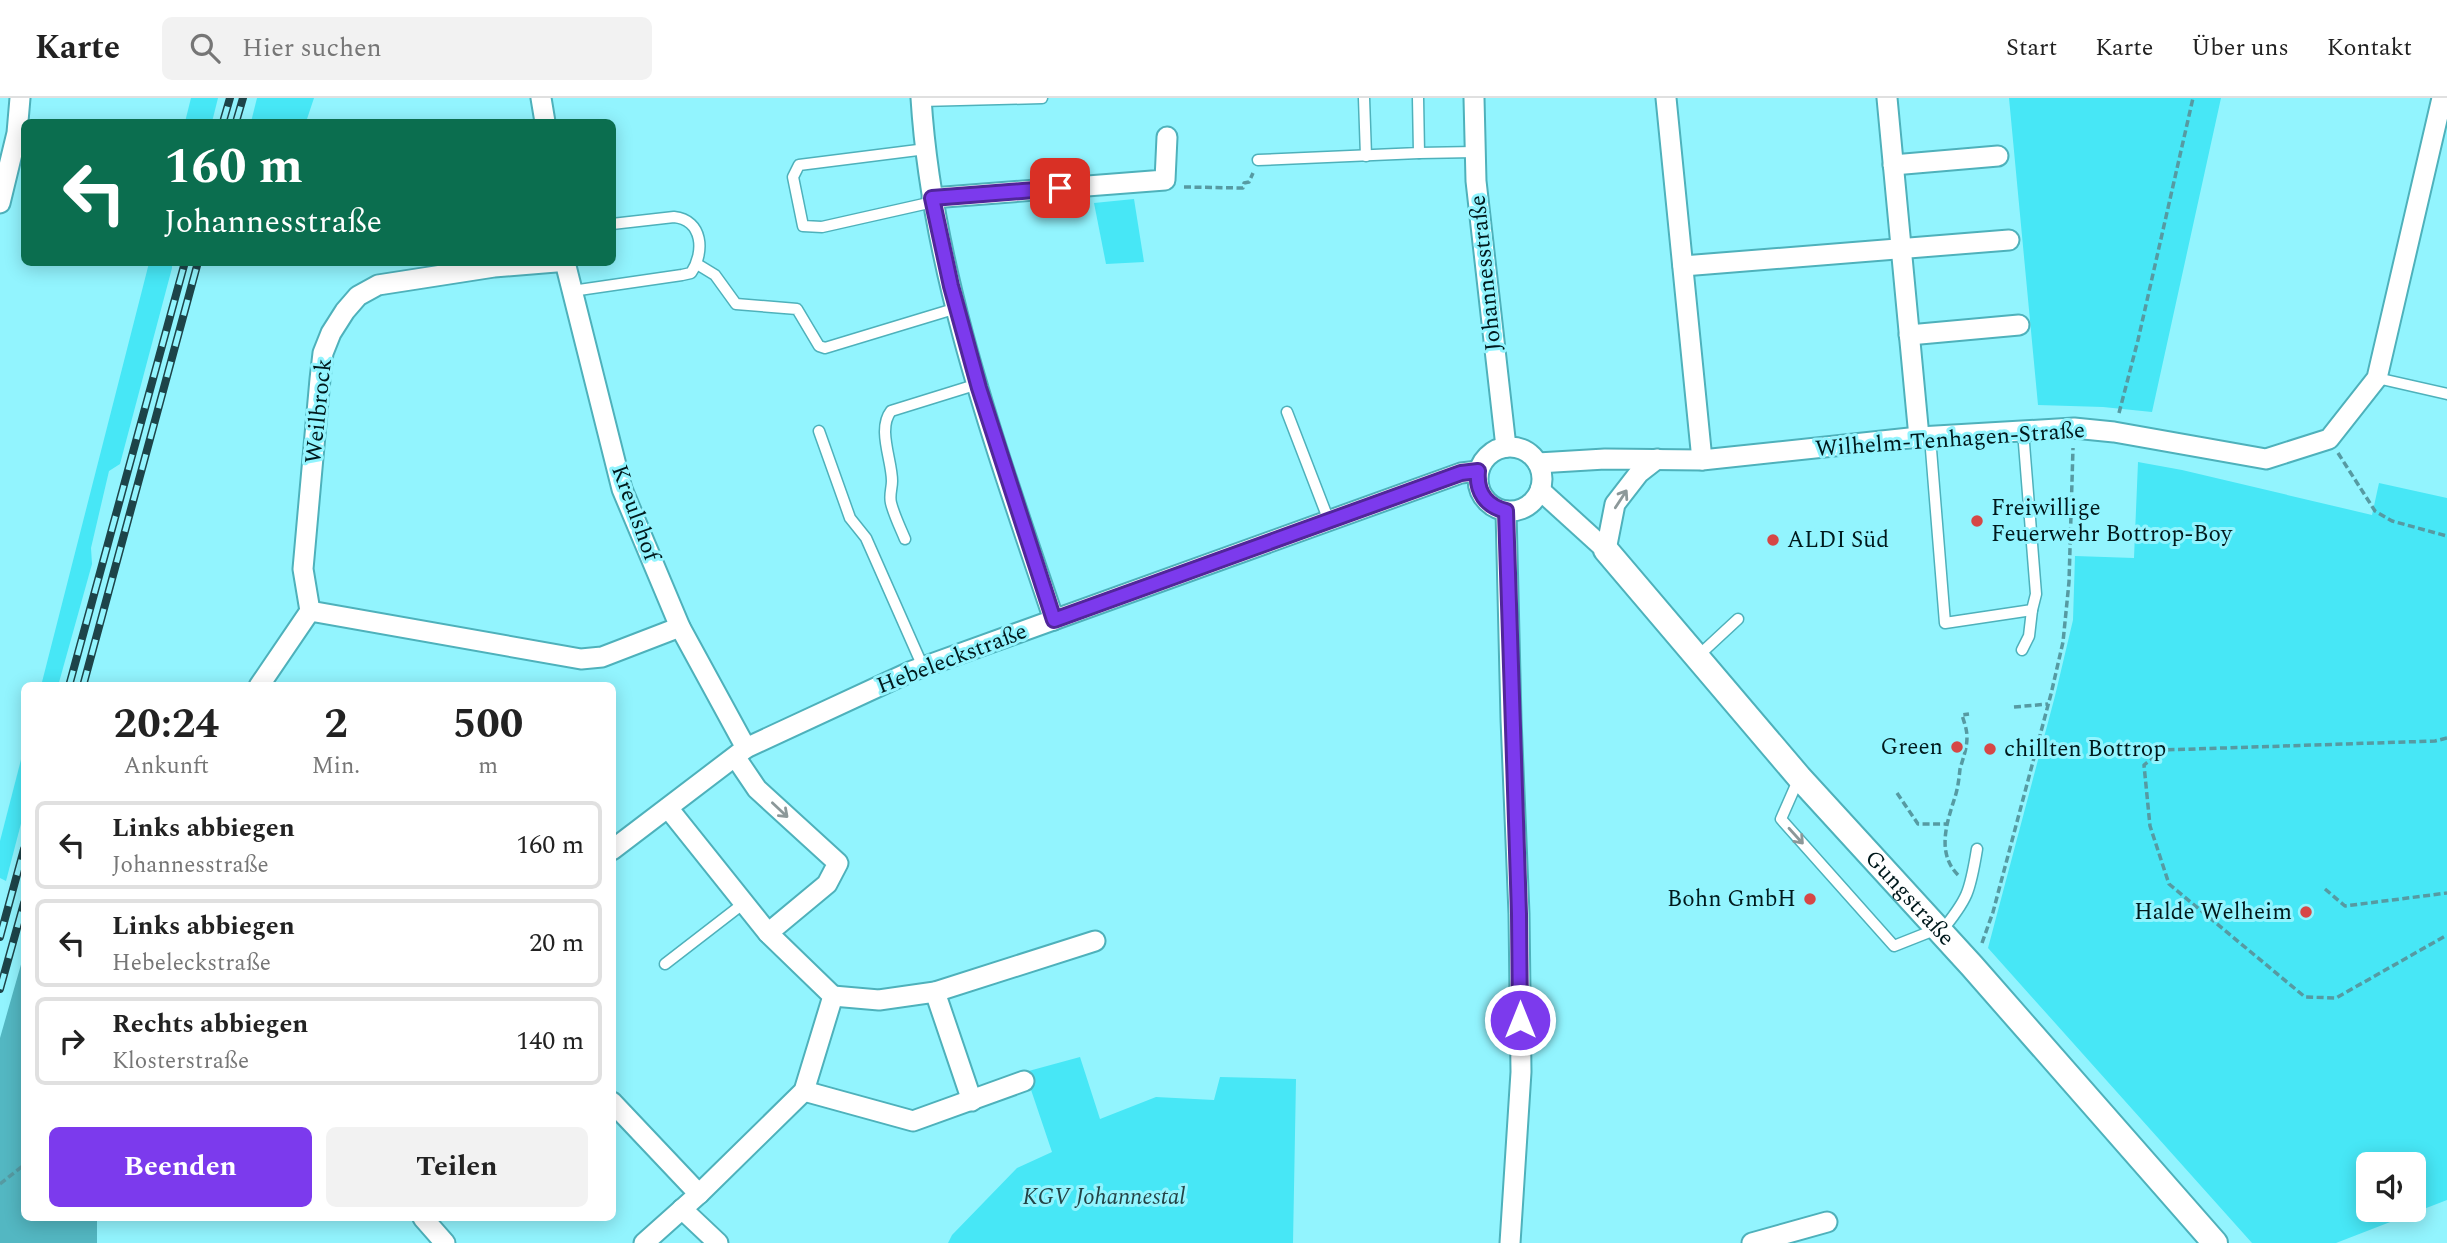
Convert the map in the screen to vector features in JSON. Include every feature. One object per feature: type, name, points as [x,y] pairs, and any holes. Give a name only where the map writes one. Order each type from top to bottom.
[{"type":"street","points":[[0,203],[17,133],[20,98]]},
{"type":"street","points":[[541,98],[544,119]]},
{"type":"street","name":"Johannesstraße","points":[[1474,98],[1475,152],[1506,447]]},
{"type":"street","points":[[1667,98],[1702,460]]},
{"type":"street","points":[[1886,98],[1909,335],[1925,437]]},
{"type":"street","points":[[2329,439],[2377,378],[2442,98]]},
{"type":"street","points":[[921,99],[932,200],[957,308],[978,384],[1054,620]]},
{"type":"street","points":[[932,200],[1166,180],[1167,138]]},
{"type":"street","points":[[1893,165],[1998,156]]},
{"type":"street","points":[[1683,266],[2009,240]]},
{"type":"street","name":"Weilbrock","points":[[310,611],[303,569],[320,379],[323,354],[331,332],[358,296],[378,285],[506,266]]},
{"type":"street","name":"Kreulshof","points":[[566,266],[622,489],[680,627],[757,789],[838,863],[827,884],[768,933]]},
{"type":"street","points":[[1909,335],[2019,325]]},
{"type":"street","name":"Wilhelm-Tenhagen-Straße","points":[[1538,463],[1605,458],[1702,460],[1925,437],[2074,428],[2114,432],[2266,459],[2329,439]]},
{"type":"street","points":[[1506,447],[1521,448],[1538,463],[1542,476],[1540,490],[1536,498],[1523,508],[1506,511],[1497,509],[1483,497],[1479,489],[1478,471],[1485,457],[1506,447]]},
{"type":"street","points":[[1606,550],[1615,504],[1639,473],[1657,459]]},
{"type":"street","name":"Hebeleckstraße","points":[[616,847],[741,753],[923,667],[1461,473],[1478,471]]},
{"type":"street","name":"Gungstraße","points":[[1540,490],[1606,550],[1799,777],[1972,966],[2216,1243]]},
{"type":"street","points":[[1506,511],[1521,1059],[1510,1243]]},
{"type":"street","points":[[262,682],[310,611],[581,659],[602,657],[680,627]]},
{"type":"street","points":[[668,808],[768,933],[833,996],[879,1000],[935,992],[1095,941]]},
{"type":"street","points":[[935,992],[972,1101]]},
{"type":"street","points":[[644,1243],[699,1194],[804,1091],[833,996]]},
{"type":"street","points":[[804,1091],[913,1121],[1024,1081]]},
{"type":"street","points":[[616,1106],[699,1194]]},
{"type":"street","points":[[682,1209],[718,1243]]},
{"type":"street","points":[[426,1221],[445,1243]]},
{"type":"street","points":[[1752,1243],[1827,1222]]},
{"type":"lane","points":[[921,99],[1042,98]]},
{"type":"lane","points":[[1364,98],[1366,156]]},
{"type":"lane","points":[[1418,98],[1419,153]]},
{"type":"lane","points":[[926,149],[799,165],[793,177],[803,226],[822,227],[932,200]]},
{"type":"lane","points":[[1258,160],[1475,152]]},
{"type":"lane","points":[[572,291],[682,275],[691,273],[697,264],[700,252],[698,233],[693,225],[682,218],[616,224]]},
{"type":"lane","points":[[697,264],[715,275],[736,304],[797,309],[819,346],[825,348],[957,308]]},
{"type":"lane","points":[[2377,378],[2447,394]]},
{"type":"lane","points":[[905,539],[891,504],[887,416],[891,411],[978,384]]},
{"type":"lane","points":[[1287,412],[1329,521]]},
{"type":"lane","points":[[820,431],[850,518],[866,538],[923,667]]},
{"type":"lane","points":[[2022,650],[2029,636],[2036,594],[2023,431]]},
{"type":"lane","points":[[1925,437],[1945,623],[2032,610]]},
{"type":"lane","points":[[1696,657],[1738,619]]},
{"type":"lane","points":[[1799,777],[1781,819],[1894,946],[1938,931],[1964,904],[1971,884],[1977,849]]},
{"type":"lane","points":[[665,964],[744,902]]},
{"type":"path","points":[[2114,432],[2138,340],[2193,98]]},
{"type":"path","points":[[1166,180],[1183,187],[1243,188],[1244,183],[1249,182],[1258,160]]},
{"type":"path","points":[[1972,966],[1993,912],[2048,704],[2066,622],[2074,428]]},
{"type":"path","points":[[2329,439],[2375,511],[2392,521],[2447,536]]},
{"type":"path","points":[[2014,707],[2048,704]]},
{"type":"path","points":[[1969,715],[1962,715],[1967,731],[1966,752],[1946,824],[1945,839],[1950,867],[1971,884]]},
{"type":"path","points":[[2447,738],[2435,741],[2163,750],[2144,765],[2150,826],[2169,884],[2305,997],[2336,998],[2447,935]]},
{"type":"path","points":[[1897,793],[1919,824],[1946,824]]},
{"type":"path","points":[[2325,889],[2345,906],[2447,893]]},
{"type":"path","points":[[0,1184],[21,1168]]},
{"type":"green space","points":[[191,98],[218,98],[213,119],[186,119]]},
{"type":"green space","points":[[257,98],[314,98],[307,119],[252,119]]},
{"type":"green space","points":[[2009,98],[2221,98],[2152,412],[2038,405]]},
{"type":"green space","points":[[1134,199],[1144,262],[1106,264],[1094,203]]},
{"type":"green space","points":[[148,266],[172,266],[120,464],[109,471],[91,548],[92,564],[59,682],[42,682]]},
{"type":"green space","points":[[2138,462],[2372,515],[2379,483],[2447,498],[2447,1200],[2426,1208],[2426,1152],[2356,1152],[2356,1222],[2390,1222],[2336,1243],[2252,1243],[1988,948],[2073,620],[2075,556],[2134,558]]},
{"type":"green space","points":[[21,760],[21,824],[6,881],[0,878],[0,841]]},
{"type":"green space","name":"KGV Johannestal","points":[[1080,1057],[1100,1119],[1156,1097],[1214,1100],[1220,1077],[1296,1079],[1293,1243],[948,1243],[952,1235],[1017,1168],[1052,1152],[1025,1072]]},
{"type":"shaded area","points":[[21,964],[21,1221],[97,1221],[97,1243],[0,1243],[0,1038]]},
{"type":"railway","points":[[224,119],[230,98]]},
{"type":"railway","points":[[237,119],[243,98]]},
{"type":"railway","points":[[70,682],[184,266]]},
{"type":"railway","points":[[84,682],[197,266]]},
{"type":"railway","points":[[0,937],[21,860]]},
{"type":"railway","points":[[0,989],[21,914]]},
{"type":"place","name":"Freiwillige Feuerwehr Bottrop-Boy","points":[[1977,521]]},
{"type":"place","name":"ALDI Süd","points":[[1773,540]]},
{"type":"place","name":"Green","points":[[1957,747]]},
{"type":"place","name":"chillten Bottrop","points":[[1990,749]]},
{"type":"place","name":"Bohn GmbH","points":[[1810,899]]},
{"type":"place","name":"Halde Welheim","points":[[2306,912]]},
{"type":"route","points":[[1060,188],[932,198],[951,286],[979,388],[1054,620],[1461,473],[1478,471],[1477,480],[1483,497],[1497,509],[1506,511],[1520,1020]]}]
